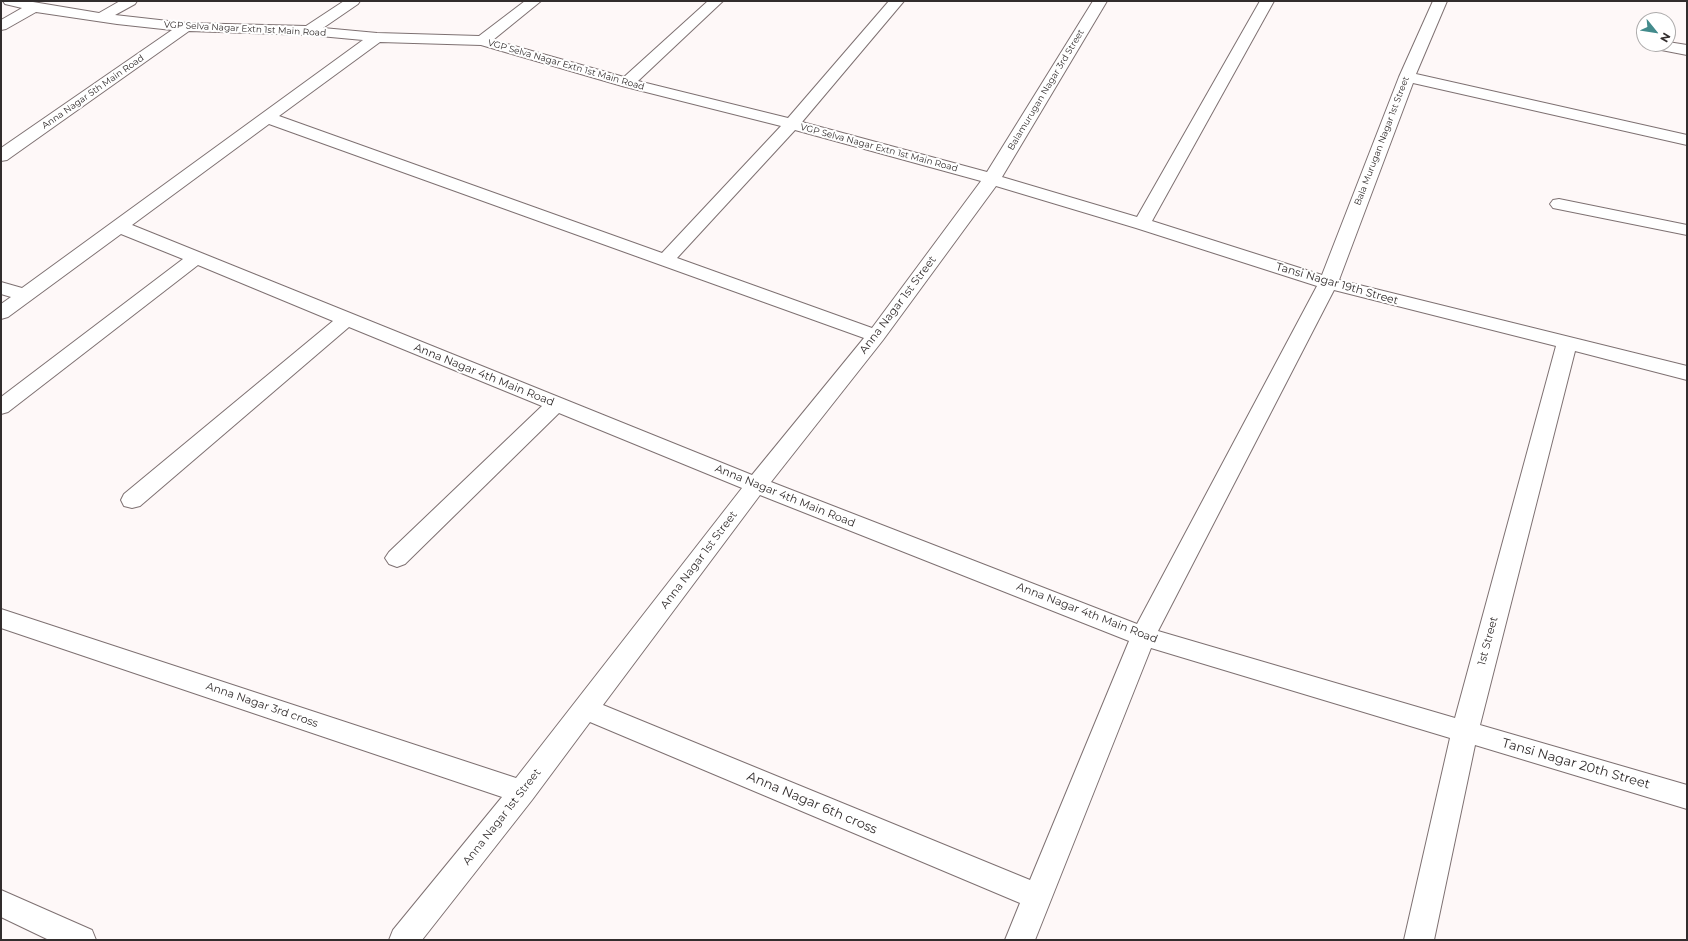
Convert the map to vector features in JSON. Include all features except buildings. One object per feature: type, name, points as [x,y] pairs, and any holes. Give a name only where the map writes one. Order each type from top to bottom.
[{"type":"street","name":"VGP Selva Nagar Extn 1st Main Road","points":[[10,1],[34,7],[186,27],[308,31],[377,37],[482,41],[627,83],[792,124],[992,179]]},
{"type":"street","points":[[102,17],[130,1]]},
{"type":"street","points":[[308,31],[353,1]]},
{"type":"street","points":[[482,41],[534,1]]},
{"type":"street","points":[[627,83],[716,1]]},
{"type":"street","points":[[665,260],[792,124],[897,1]]},
{"type":"street","name":"Balamurugan Nagar 3rd Street","points":[[992,179],[1100,1]]},
{"type":"street","points":[[1142,224],[1267,1]]},
{"type":"street","name":"Bala Murugan Nagar 1st Street","points":[[1020,940],[1143,636],[1328,283],[1407,77],[1440,1]]},
{"type":"street","points":[[1,26],[34,7]]},
{"type":"street","name":"Anna Nagar 5th Main Road","points":[[1,156],[186,27]]},
{"type":"street","points":[[1,313],[377,37]]},
{"type":"street","points":[[1676,48],[1687,50]]},
{"type":"street","points":[[1407,77],[1687,140]]},
{"type":"street","points":[[268,118],[876,336]]},
{"type":"street","name":"Tansi Nagar 19th Street","points":[[992,179],[1142,224],[1328,283],[1687,374]]},
{"type":"street","name":"Anna Nagar 1st Street","points":[[404,940],[522,792],[756,485],[876,336],[992,179]]},
{"type":"street","points":[[1559,204],[1687,230]]},
{"type":"street","name":"Anna Nagar 4th Main Road","points":[[118,226],[756,485],[1143,636],[1465,731]]},
{"type":"street","points":[[1,407],[196,258]]},
{"type":"street","points":[[1,288],[25,295]]},
{"type":"street","points":[[132,500],[347,319]]},
{"type":"street","name":"1st Street","points":[[1419,940],[1465,731],[1567,344]]},
{"type":"street","points":[[397,558],[556,404]]},
{"type":"street","name":"Anna Nagar 3rd cross","points":[[1,618],[522,792]]},
{"type":"street","name":"Anna Nagar 6th cross","points":[[586,709],[1037,896]]},
{"type":"street","name":"Tansi Nagar 20th Street","points":[[1465,731],[1687,797]]},
{"type":"street","points":[[1,903],[81,940]]}]
